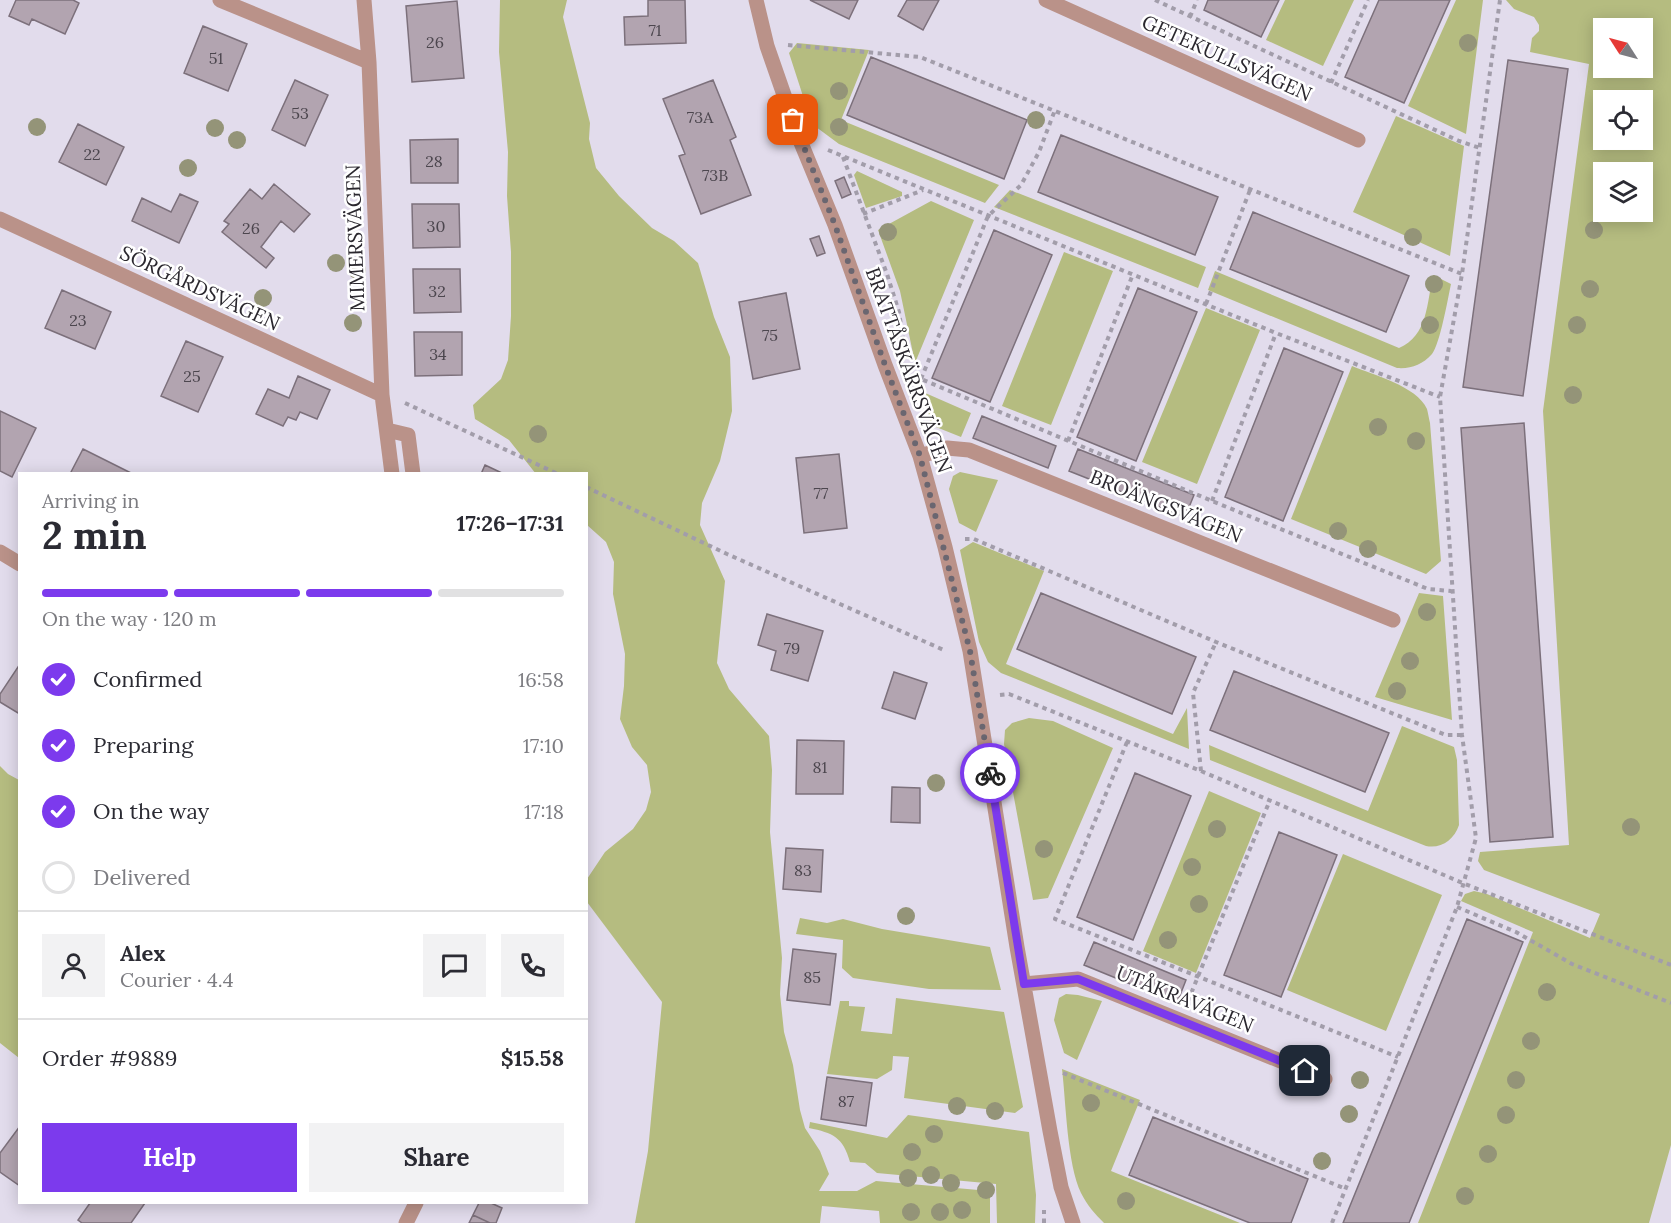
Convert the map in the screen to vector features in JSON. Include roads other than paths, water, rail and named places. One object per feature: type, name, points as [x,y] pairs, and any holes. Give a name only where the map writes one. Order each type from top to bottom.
[{"type":"street","points":[[220,0],[369,62]]},
{"type":"street","name":"MIMERSVÄGEN","points":[[364,0],[369,62],[382,394],[393,472]]},
{"type":"street","name":"BRATTÅSKÄRRSVÄGEN","points":[[756,0],[767,46],[799,138],[835,225],[920,456],[970,651],[1024,984],[1061,1187],[1073,1223]]},
{"type":"street","name":"GETEKULLSVÄGEN","points":[[1046,0],[1358,140]]},
{"type":"street","name":"SÖRGÅRDSVÄGEN","points":[[0,219],[382,394]]},
{"type":"street","points":[[387,430],[408,435],[413,472]]},
{"type":"street","name":"BROÄNGSVÄGEN","points":[[920,456],[947,448],[969,450],[1393,620]]},
{"type":"street","points":[[0,552],[18,563]]},
{"type":"street","name":"UTÅKRAVÄGEN","points":[[1024,984],[1078,979],[1325,1079]]},
{"type":"street","points":[[406,1223],[416,1204]]}]
